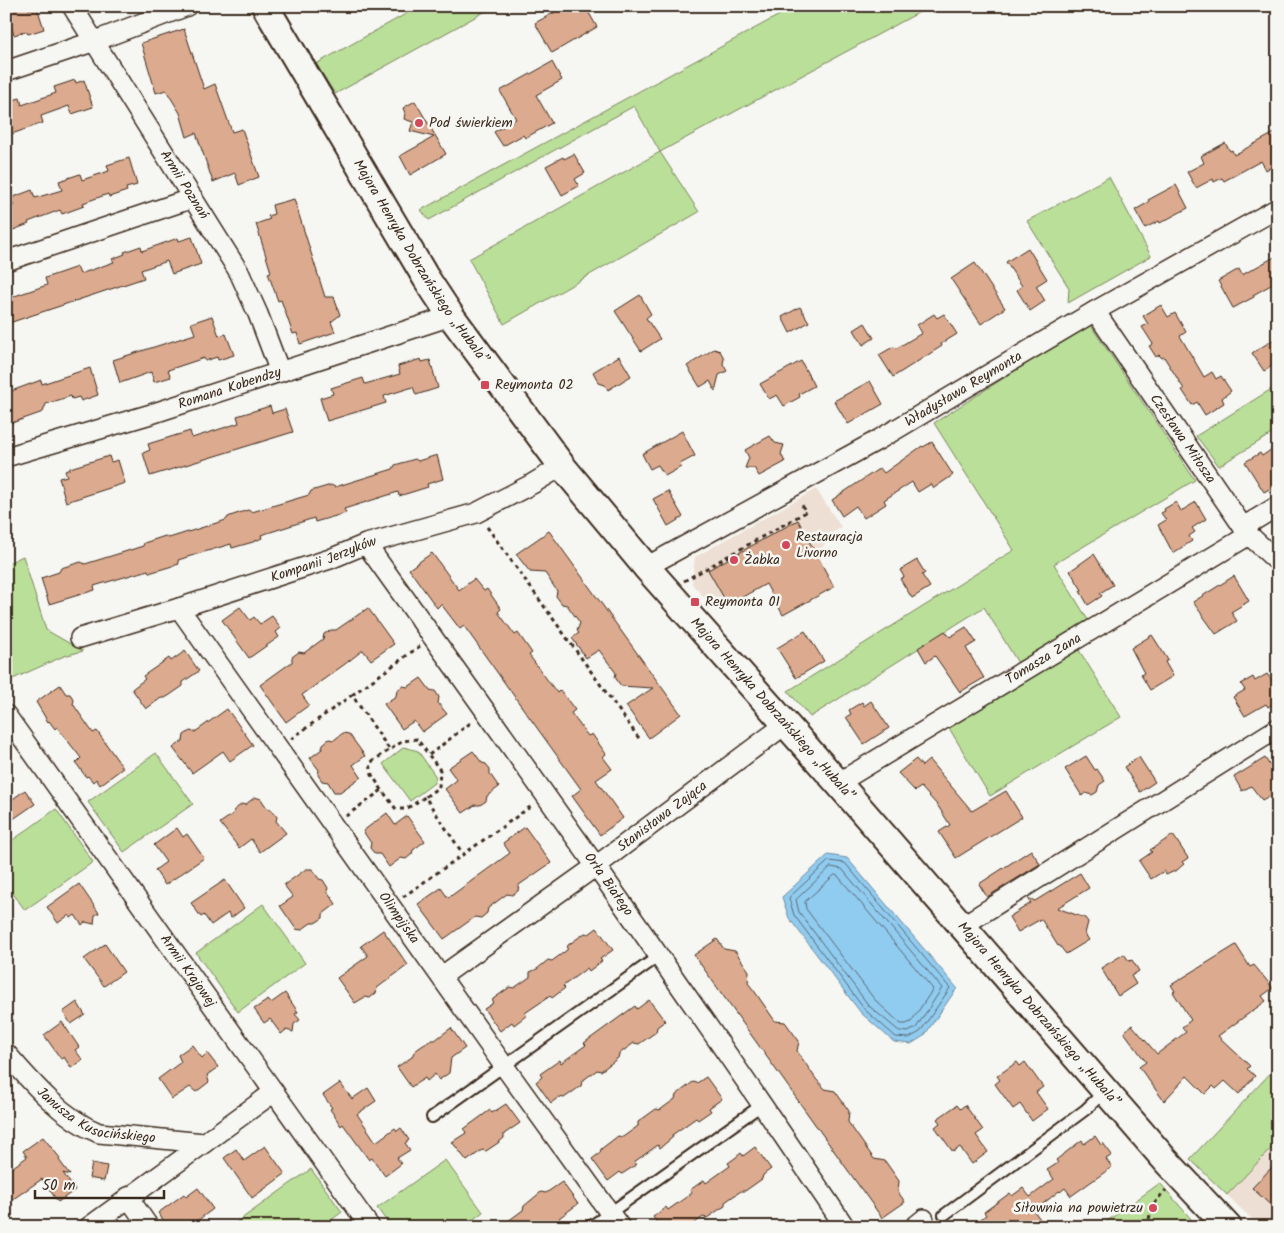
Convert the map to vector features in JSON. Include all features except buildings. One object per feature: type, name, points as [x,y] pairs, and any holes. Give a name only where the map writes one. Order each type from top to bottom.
[{"type":"street","name":"Armii Poznań","points":[[72,6],[143,122],[239,272],[280,372]]},
{"type":"street","points":[[6,71],[95,41],[187,6]]},
{"type":"street","name":"Majora Henryka Dobrzańskiego „Hubala”","points":[[265,6],[426,278],[451,316],[562,466],[646,567],[838,783],[1167,1162],[1225,1226]]},
{"type":"street","points":[[6,261],[193,198]]},
{"type":"street","name":"Władysława Reymonta","points":[[646,567],[878,440],[1095,310],[1278,208]]},
{"type":"street","name":"Czesława Miłosza","points":[[1095,310],[1246,531],[1278,562]]},
{"type":"street","name":"Romana Kobendzy","points":[[6,457],[151,414],[451,316]]},
{"type":"street","name":"Kompanii Jerzyków","points":[[80,638],[179,608],[330,558],[366,544],[476,513],[562,466]]},
{"type":"street","name":"Tomasza Zana","points":[[838,783],[1246,531],[1278,506]]},
{"type":"street","name":"Orła Białego","points":[[366,544],[660,956],[763,1104],[845,1227]]},
{"type":"street","name":"Olimpijska","points":[[179,608],[615,1220]]},
{"type":"street","name":"Armii Krajowej","points":[[6,715],[370,1227]]},
{"type":"street","name":"Stanisława Zająca","points":[[442,976],[596,866],[786,724]]},
{"type":"street","points":[[962,926],[1278,728]]},
{"type":"street","name":"Janusza Kusocińskiego","points":[[6,1053],[43,1092],[86,1128],[99,1133],[204,1143]]},
{"type":"street","points":[[89,1227],[274,1092]]},
{"type":"street","points":[[128,1197],[149,1227]]},
{"type":"lane","points":[[432,1117],[660,956]]},
{"type":"lane","points":[[944,1215],[1085,1110],[1106,1090]]},
{"type":"lane","points":[[590,1227],[615,1220],[763,1104]]},
{"type":"path","points":[[677,585],[806,512],[796,496]]},
{"type":"path","points":[[476,513],[641,742]]},
{"type":"path","points":[[279,748],[420,646]]},
{"type":"path","points":[[352,695],[389,749]]},
{"type":"path","points":[[429,755],[474,721]]},
{"type":"path","points":[[417,739],[429,755],[440,770],[439,787],[406,809],[396,809],[372,775],[370,763],[403,741],[417,739]]},
{"type":"path","points":[[334,825],[382,790]]},
{"type":"path","points":[[425,797],[463,854]]},
{"type":"path","points":[[391,906],[533,804]]},
{"type":"path","points":[[1148,1227],[1154,1205],[1166,1190]]},
{"type":"shaded area","points":[[816,489],[841,527],[824,539],[826,543],[822,547],[824,551],[728,605],[722,596],[709,603],[692,584],[695,557]]},
{"type":"shaded area","points":[[1278,1141],[1278,1217],[1269,1227],[1260,1227],[1227,1195]]},
{"type":"green space","points":[[420,6],[495,6],[335,94],[316,64]]},
{"type":"green space","points":[[796,6],[931,6],[660,152],[634,106],[429,220],[421,210]]},
{"type":"green space","points":[[660,152],[699,212],[504,324],[469,259]]},
{"type":"green space","points":[[1109,177],[1151,256],[1068,303],[1069,288],[1027,221]]},
{"type":"green space","points":[[1089,323],[1195,480],[1054,564],[1088,620],[1018,663],[984,607],[810,717],[788,691],[1014,550],[934,423]]},
{"type":"green space","points":[[1278,385],[1278,430],[1219,466],[1196,436]]},
{"type":"green space","points":[[23,556],[46,630],[83,651],[64,656],[6,682],[6,564]]},
{"type":"green space","points":[[1075,644],[1121,717],[990,796],[946,723]]},
{"type":"green space","points":[[404,747],[418,751],[436,777],[434,783],[410,801],[383,764]]},
{"type":"green space","points":[[156,753],[193,804],[124,852],[88,802]]},
{"type":"green space","points":[[56,809],[93,862],[25,910],[6,884],[6,845]]},
{"type":"green space","points":[[263,904],[305,963],[238,1012],[196,953]]},
{"type":"green space","points":[[1278,1065],[1278,1141],[1227,1195],[1190,1159]]},
{"type":"green space","points":[[445,1160],[483,1212],[463,1227],[391,1227],[377,1208]]},
{"type":"green space","points":[[311,1169],[342,1212],[322,1227],[230,1227]]},
{"type":"green space","name":"Siłownia na powietrzu","points":[[1160,1183],[1197,1226],[1099,1227]]},
{"type":"water","points":[[828,855],[847,858],[957,988],[924,1036],[911,1044],[894,1042],[861,1013],[789,918],[782,897]]},
{"type":"place","name":"Pod świerkiem","points":[[419,123]]},
{"type":"place","name":"Reymonta 02","points":[[485,385]]},
{"type":"place","name":"Restauracja Livorno","points":[[786,545]]},
{"type":"place","name":"Żabka","points":[[734,560]]},
{"type":"place","name":"Reymonta 01","points":[[695,602]]},
{"type":"place","name":"Siłownia na powietrzu","points":[[1153,1208]]}]
